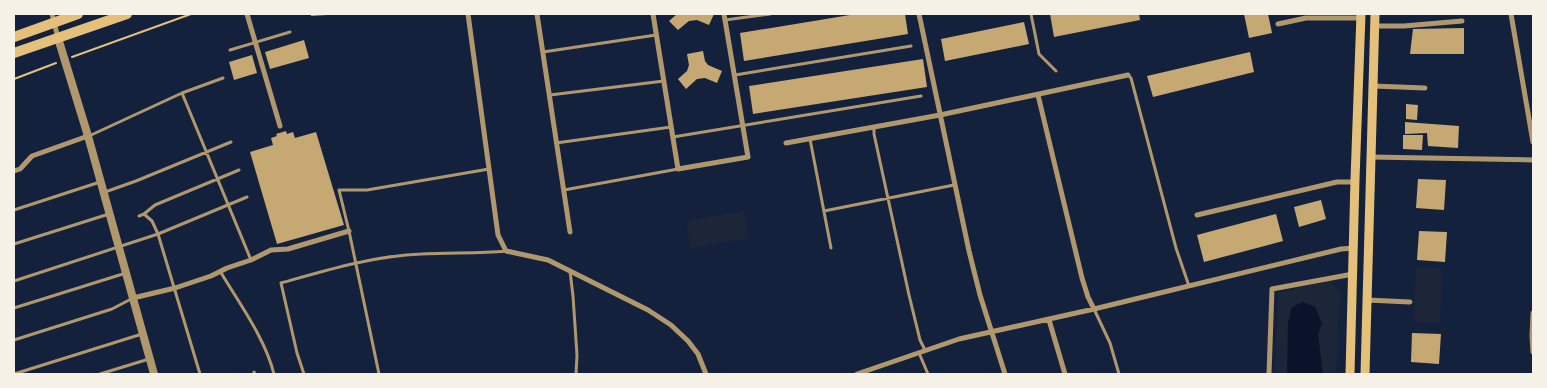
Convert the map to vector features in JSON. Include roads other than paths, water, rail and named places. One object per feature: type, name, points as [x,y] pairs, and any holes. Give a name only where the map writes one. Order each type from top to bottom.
[{"type":"main road","points":[[14,37],[53,18],[78,14]]},
{"type":"main road","points":[[14,53],[127,14]]},
{"type":"main road","points":[[1364,374],[1375,14]]},
{"type":"main road","points":[[1350,374],[1354,182],[1361,16]]},
{"type":"street","points":[[247,14],[280,126]]},
{"type":"street","points":[[468,14],[498,235],[506,251],[548,260],[648,310],[671,325],[688,341],[698,354],[706,374]]},
{"type":"street","points":[[537,14],[570,232]]},
{"type":"street","points":[[653,14],[678,168],[748,157],[724,14]]},
{"type":"street","points":[[919,14],[954,185],[980,295],[1005,374]]},
{"type":"street","points":[[1512,14],[1533,142]]},
{"type":"street","points":[[1278,24],[1306,18],[1361,16]]},
{"type":"street","points":[[53,18],[101,181],[154,374]]},
{"type":"street","points":[[1374,26],[1462,22]]},
{"type":"street","points":[[786,143],[1038,95],[1128,75]]},
{"type":"street","points":[[1373,86],[1425,88]]},
{"type":"street","points":[[1038,95],[1082,278],[1088,298],[1094,309]]},
{"type":"street","points":[[14,171],[20,169],[32,156],[88,136]]},
{"type":"street","points":[[1371,158],[1533,160]]},
{"type":"street","points":[[1197,215],[1337,182],[1354,182]]},
{"type":"street","points":[[133,298],[175,288],[211,276],[271,250],[288,249],[349,231]]},
{"type":"street","points":[[857,374],[959,339],[1048,320],[1341,249],[1354,248]]},
{"type":"street","points":[[1269,374],[1272,289],[1353,274]]},
{"type":"street","points":[[1367,300],[1410,302]]},
{"type":"street","points":[[1533,313],[1533,352]]},
{"type":"street","points":[[1048,320],[1065,374]]},
{"type":"lane","points":[[725,20],[770,14]]},
{"type":"lane","points":[[1031,14],[1039,54],[1056,71]]},
{"type":"lane","points":[[230,50],[290,32]]},
{"type":"lane","points":[[543,53],[656,35]]},
{"type":"lane","points":[[734,76],[911,46]]},
{"type":"lane","points":[[1128,75],[1131,78],[1176,248],[1189,286]]},
{"type":"lane","points":[[88,136],[182,93],[223,78]]},
{"type":"lane","points":[[549,95],[664,81]]},
{"type":"lane","points":[[182,93],[251,260]]},
{"type":"lane","points":[[673,137],[922,96]]},
{"type":"lane","points":[[874,127],[920,340],[925,350]]},
{"type":"lane","points":[[556,143],[671,128]]},
{"type":"lane","points":[[810,138],[831,248]]},
{"type":"lane","points":[[104,192],[231,142]]},
{"type":"lane","points":[[563,190],[678,168]]},
{"type":"lane","points":[[379,374],[349,231],[338,190],[367,190],[489,169]]},
{"type":"lane","points":[[139,216],[155,205],[239,170]]},
{"type":"lane","points":[[14,210],[101,181]]},
{"type":"lane","points":[[824,211],[954,185]]},
{"type":"lane","points":[[14,281],[158,234],[246,197]]},
{"type":"lane","points":[[14,244],[110,214]]},
{"type":"lane","points":[[144,214],[152,221],[158,234],[200,374]]},
{"type":"lane","points":[[304,374],[297,353],[281,283],[355,262],[420,254],[482,254],[506,251]]},
{"type":"lane","points":[[220,271],[270,358],[274,374]]},
{"type":"lane","points":[[570,271],[576,335],[576,374]]},
{"type":"lane","points":[[14,308],[126,273]]},
{"type":"lane","points":[[14,340],[112,310],[133,298]]},
{"type":"lane","points":[[1094,309],[1110,343],[1119,374]]},
{"type":"lane","points":[[14,374],[143,334]]},
{"type":"lane","points":[[920,353],[928,374]]},
{"type":"lane","points":[[100,374],[150,359]]}]
